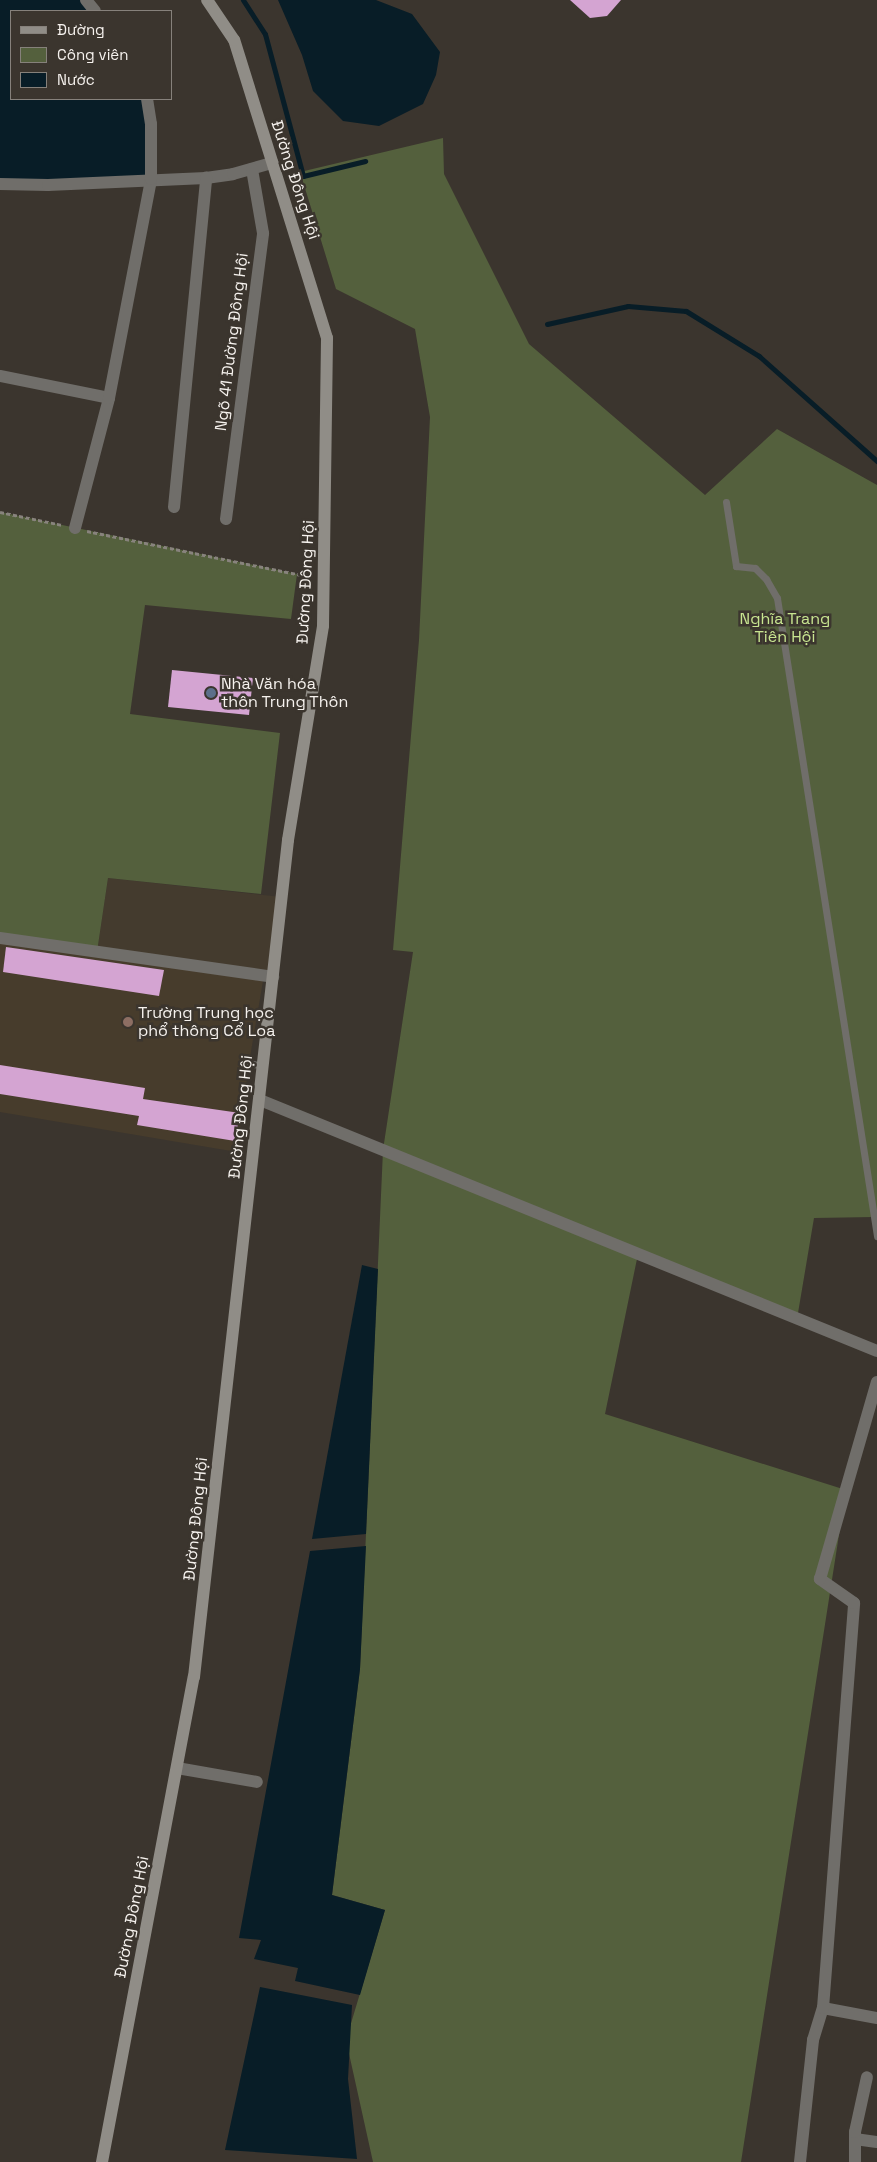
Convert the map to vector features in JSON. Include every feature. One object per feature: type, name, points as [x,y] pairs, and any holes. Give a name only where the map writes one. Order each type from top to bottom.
[{"type":"street","points":[[86,0],[94,10]]},
{"type":"street","name":"Đường Đông Hội","points":[[102,2162],[194,1677],[288,840],[323,626],[327,338],[289,211],[234,40],[207,0]]},
{"type":"street","points":[[75,528],[109,398],[151,179],[152,124],[147,100]]},
{"type":"street","points":[[0,184],[48,186],[151,179],[206,178],[233,174],[272,163]]},
{"type":"street","name":"Ngõ 41 Đường Đông Hội","points":[[226,519],[263,233],[252,168]]},
{"type":"street","points":[[174,507],[206,178]]},
{"type":"street","points":[[0,376],[109,398]]},
{"type":"street","points":[[0,938],[273,977]]},
{"type":"street","points":[[260,1100],[877,1351]]},
{"type":"street","points":[[800,2162],[813,2040],[823,2008],[854,1604],[820,1579],[877,1382]]},
{"type":"street","points":[[177,1768],[258,1782]]},
{"type":"street","points":[[823,2008],[877,2018]]},
{"type":"street","points":[[855,2162],[855,2139],[867,2077]]},
{"type":"street","points":[[855,2139],[877,2142]]},
{"type":"lane","points":[[726,502],[736,566],[754,568],[766,579],[777,598],[877,1236]]},
{"type":"lane","points":[[249,1063],[264,1066]]},
{"type":"path","points":[[0,512],[324,580]]},
{"type":"shaded area","points":[[108,878],[282,897],[273,977],[97,952]]},
{"type":"shaded area","name":"Trường Trung học phổ thông Cổ Loa","points":[[0,943],[263,981],[249,1063],[237,1152],[0,1112]]},
{"type":"green space","name":"Nghĩa Trang Tiên Hội","points":[[443,138],[444,174],[529,344],[705,495],[777,429],[877,485],[877,1236],[874,1217],[814,1218],[797,1319],[638,1254],[605,1414],[846,1490],[741,2162],[373,2162],[346,2040],[385,1910],[332,1895],[360,1669],[383,1150],[413,952],[393,950],[419,640],[430,417],[415,329],[336,289],[300,172]]},
{"type":"green space","points":[[0,512],[297,574],[291,619],[145,605],[130,714],[280,733],[261,894],[108,878],[97,952],[0,937]]},
{"type":"water","points":[[0,0],[86,0],[94,10],[10,10],[10,100],[147,100],[151,179],[0,184]]},
{"type":"water","points":[[278,0],[376,0],[412,14],[440,52],[436,75],[423,104],[379,126],[343,121],[313,91],[302,55]]},
{"type":"water","points":[[362,1265],[378,1269],[366,1534],[312,1539]]},
{"type":"water","points":[[366,1546],[360,1669],[332,1895],[385,1910],[360,1995],[295,1981],[298,1968],[254,1959],[261,1940],[239,1938],[310,1551]]},
{"type":"water","points":[[260,1987],[352,2005],[348,2079],[357,2159],[225,2150]]},
{"type":"building","points":[[570,0],[621,0],[607,16],[590,18]]},
{"type":"building","name":"Nhà Văn hóa thôn Trung Thôn","points":[[172,670],[253,678],[249,715],[168,707]]},
{"type":"building","points":[[6,947],[164,970],[159,996],[3,972]]},
{"type":"building","points":[[0,1065],[145,1088],[143,1099],[240,1113],[235,1141],[137,1125],[139,1116],[0,1094]]},
{"type":"waterway","points":[[243,0],[265,34],[303,176],[365,161]]},
{"type":"waterway","points":[[547,324],[628,306],[686,311],[759,356],[877,461]]},
{"type":"place","name":"Nhà Văn hóa thôn Trung Thôn","points":[[211,693]]},
{"type":"place","name":"Trường Trung học phổ thông Cổ Loa","points":[[128,1022]]}]
